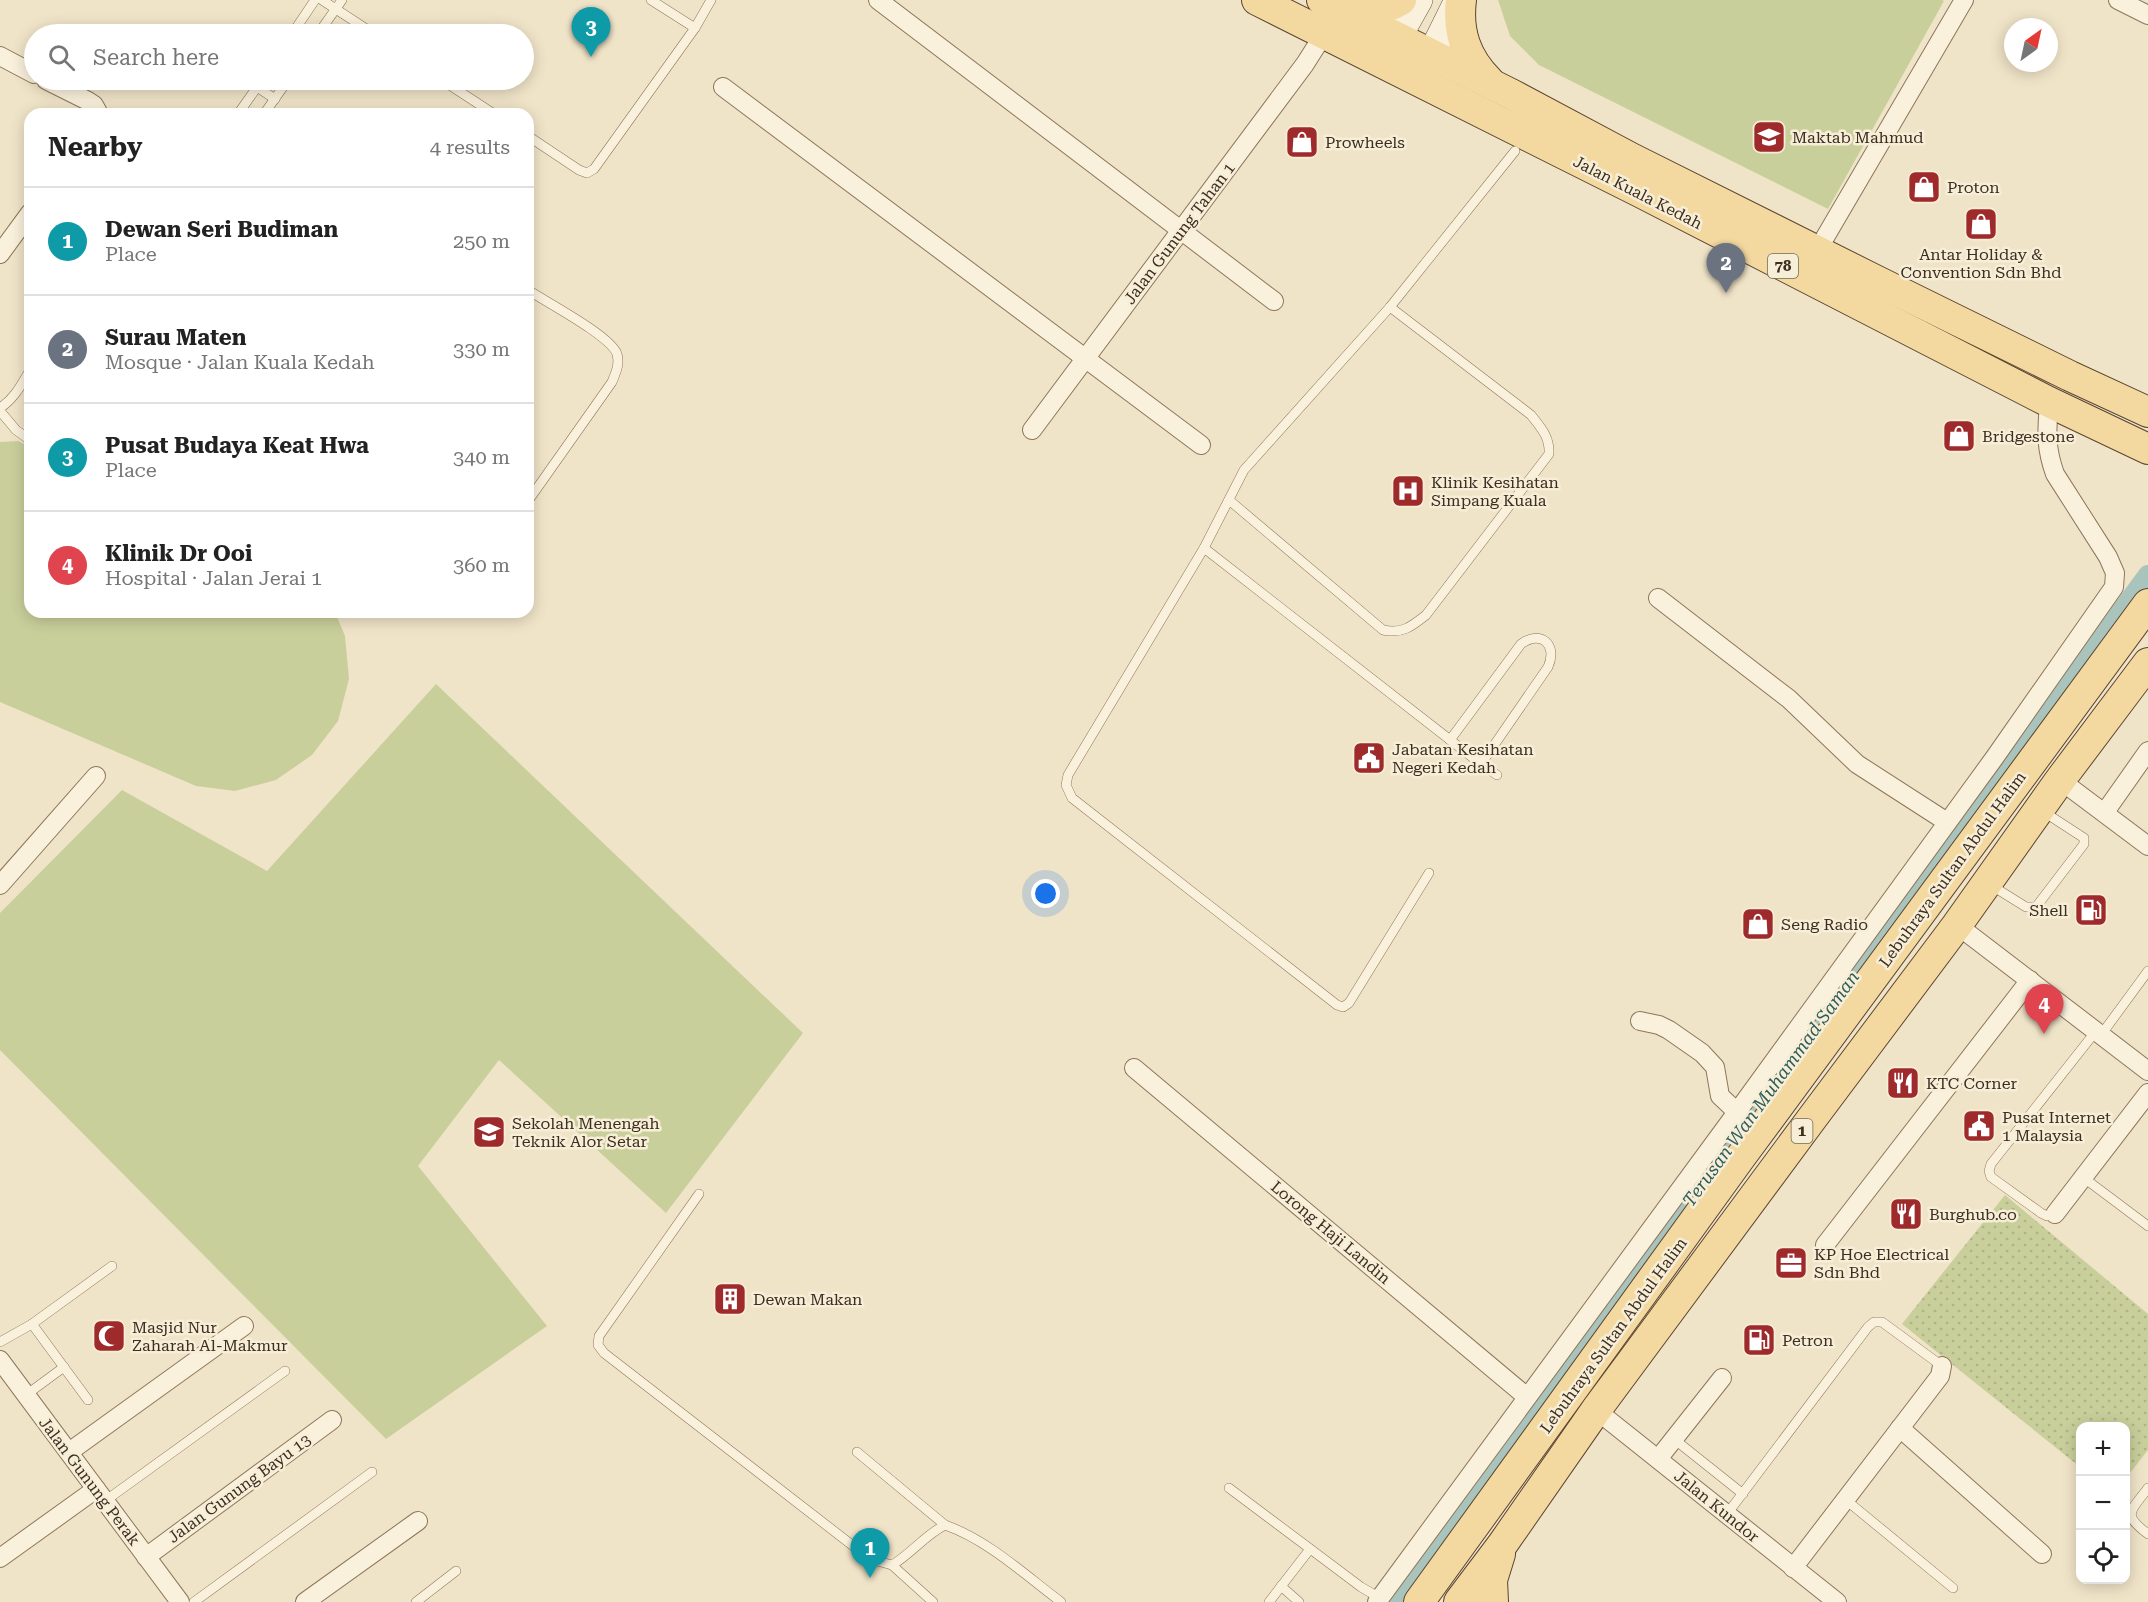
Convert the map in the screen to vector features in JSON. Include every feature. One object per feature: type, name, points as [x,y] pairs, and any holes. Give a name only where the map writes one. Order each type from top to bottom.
[{"type":"main road","name":"Jalan Kuala Kedah","points":[[1257,0],[1640,192],[2049,402],[2148,449]]},
{"type":"main road","points":[[1326,2],[1352,9],[1375,9],[1401,0]]},
{"type":"main road","points":[[1383,63],[1419,0]]},
{"type":"main road","points":[[1418,81],[1460,0]]},
{"type":"main road","points":[[1460,0],[1461,36],[1468,54],[1479,71],[1493,85]]},
{"type":"main road","name":"Jalan Kuala Kedah","points":[[1326,2],[1817,251],[2148,412]]},
{"type":"main road","points":[[1324,34],[1377,80],[1437,114],[1592,189],[1640,192]]},
{"type":"main road","name":"Lebuhraya Sultan Abdul Halim","points":[[1419,1602],[1747,1148],[2148,604]]},
{"type":"main road","name":"Lebuhraya Sultan Abdul Halim","points":[[1459,1602],[1502,1545],[1596,1410],[1957,925],[2060,780],[2148,663]]},
{"type":"main road","points":[[1493,1602],[1492,1580],[1502,1545]]},
{"type":"street","points":[[878,0],[1274,301]]},
{"type":"street","points":[[1817,251],[1964,0]]},
{"type":"street","points":[[2118,0],[2148,15]]},
{"type":"street","name":"Jalan Gunung Tahan 1","points":[[1032,430],[1305,64],[1324,34]]},
{"type":"street","points":[[0,56],[24,69]]},
{"type":"street","points":[[723,87],[1201,445]]},
{"type":"street","points":[[66,90],[88,101],[94,108]]},
{"type":"street","points":[[0,254],[6,234],[24,218]]},
{"type":"street","points":[[1378,1600],[1737,1112],[2114,587],[2115,573],[2108,557],[2055,474],[2050,460],[2046,435],[2049,402]]},
{"type":"street","points":[[1658,598],[1789,699],[1857,764],[1947,822]]},
{"type":"street","points":[[2105,812],[2148,751]]},
{"type":"street","points":[[0,885],[96,776]]},
{"type":"street","points":[[2060,780],[2148,846]]},
{"type":"street","points":[[1957,925],[2148,1071]]},
{"type":"street","points":[[1824,1245],[2030,980]]},
{"type":"street","points":[[1640,1021],[1659,1025],[1669,1030],[1702,1053],[1715,1067],[1720,1096],[1737,1112]]},
{"type":"street","name":"Lorong Haji Landin","points":[[1134,1068],[1527,1397]]},
{"type":"street","points":[[2055,1214],[2148,1093]]},
{"type":"street","points":[[69,1452],[243,1326]]},
{"type":"street","name":"Jalan Gunung Perak","points":[[0,1360],[180,1602]]},
{"type":"street","points":[[1794,1568],[1940,1376],[1942,1366]]},
{"type":"street","points":[[1658,1459],[1722,1378]]},
{"type":"street","name":"Jalan Kundor","points":[[1596,1410],[1837,1602]]},
{"type":"street","name":"Jalan Gunung Bayu 13","points":[[146,1557],[332,1420]]},
{"type":"street","points":[[1900,1428],[2042,1554]]},
{"type":"street","points":[[0,1558],[100,1495]]},
{"type":"street","points":[[305,1602],[418,1521]]},
{"type":"lane","points":[[299,24],[315,0]]},
{"type":"lane","points":[[322,0],[359,24]]},
{"type":"lane","points":[[325,24],[342,0]]},
{"type":"lane","points":[[651,0],[695,28]]},
{"type":"lane","points":[[534,140],[579,170],[587,173],[594,169],[695,28],[711,0]]},
{"type":"lane","points":[[242,108],[254,90]]},
{"type":"lane","points":[[266,90],[275,99]]},
{"type":"lane","points":[[268,108],[281,90]]},
{"type":"lane","points":[[457,90],[485,108]]},
{"type":"lane","points":[[1429,873],[1349,1003],[1343,1007],[1337,1005],[1072,798],[1066,785],[1068,775],[1204,548],[1244,470],[1390,307],[1515,152]]},
{"type":"lane","points":[[534,294],[606,339],[616,351],[618,365],[612,382],[534,492]]},
{"type":"lane","points":[[1229,500],[1383,630],[1396,633],[1413,625],[1426,615],[1548,454],[1549,443],[1531,415],[1390,307]]},
{"type":"lane","points":[[24,380],[10,402],[0,409],[16,430],[24,436]]},
{"type":"lane","points":[[1204,548],[1497,775]]},
{"type":"lane","points":[[1450,740],[1521,644],[1528,638],[1538,638],[1546,642],[1551,649],[1552,658],[1548,667],[1481,764]]},
{"type":"lane","points":[[1987,883],[2026,907],[2036,907],[2084,844],[2084,838],[2039,809]]},
{"type":"lane","points":[[2055,1214],[2046,1216],[1991,1177],[1989,1171],[1991,1164],[2148,971]]},
{"type":"lane","points":[[2084,1178],[2148,1226]]},
{"type":"lane","points":[[699,1194],[599,1336],[598,1345],[604,1353],[870,1559],[892,1566],[929,1601]]},
{"type":"lane","points":[[0,1342],[32,1324],[112,1266]]},
{"type":"lane","points":[[1727,1514],[1874,1322],[1882,1322],[1942,1366]]},
{"type":"lane","points":[[32,1324],[88,1400]]},
{"type":"lane","points":[[26,1395],[64,1367]]},
{"type":"lane","points":[[100,1495],[285,1371]]},
{"type":"lane","points":[[1674,1439],[1743,1494]]},
{"type":"lane","points":[[856,1452],[945,1525],[957,1529],[991,1549],[1061,1602]]},
{"type":"lane","points":[[194,1602],[372,1472]]},
{"type":"lane","points":[[1229,1488],[1378,1600]]},
{"type":"lane","points":[[2148,1488],[2133,1508],[2131,1518],[2148,1534]]},
{"type":"lane","points":[[1846,1500],[1953,1588]]},
{"type":"lane","points":[[892,1566],[935,1530],[945,1525]]},
{"type":"lane","points":[[1269,1602],[1310,1549]]},
{"type":"lane","points":[[416,1602],[456,1571]]},
{"type":"lane","points":[[1281,1586],[1299,1602]]},
{"type":"green space","name":"Maktab Mahmud","points":[[1498,0],[1944,1],[1828,209],[1539,65],[1510,36]]},
{"type":"green space","points":[[18,441],[24,444],[24,618],[338,618],[345,636],[349,679],[338,721],[312,755],[276,780],[235,791],[196,786],[0,702],[0,442]]},
{"type":"green space","points":[[436,684],[803,1033],[666,1213],[499,1060],[418,1166],[547,1326],[386,1439],[0,1050],[0,913],[122,790],[267,871]]},
{"type":"green space","points":[[2005,1195],[2148,1314],[2148,1450],[2130,1473],[2130,1422],[2076,1422],[2076,1464],[1902,1324]]},
{"type":"waterway","name":"Terusan Wan Muhammad Saman","points":[[1394,1602],[2148,575]]},
{"type":"place","name":"Pusat Budaya Keat Hwa","points":[[591,57]]},
{"type":"place","name":"Maktab Mahmud","points":[[1769,137]]},
{"type":"place","name":"Prowheels","points":[[1302,142]]},
{"type":"place","name":"Proton","points":[[1924,187]]},
{"type":"place","name":"Antar Holiday & Convention Sdn Bhd","points":[[1981,224]]},
{"type":"place","name":"Surau Maten","points":[[1726,293]]},
{"type":"place","name":"Bridgestone","points":[[1959,436]]},
{"type":"place","name":"Klinik Kesihatan Simpang Kuala","points":[[1408,491]]},
{"type":"place","name":"Jabatan Kesihatan Negeri Kedah","points":[[1369,758]]},
{"type":"place","name":"Shell","points":[[2091,910]]},
{"type":"place","name":"Seng Radio","points":[[1758,924]]},
{"type":"place","name":"Klinik Dr Ooi","points":[[2044,1034]]},
{"type":"place","name":"KTC Corner","points":[[1903,1083]]},
{"type":"place","name":"Pusat Internet 1 Malaysia","points":[[1979,1126]]},
{"type":"place","name":"Sekolah Menengah Teknik Alor Setar","points":[[489,1132]]},
{"type":"place","name":"Burghub.co","points":[[1906,1214]]},
{"type":"place","name":"KP Hoe Electrical Sdn Bhd","points":[[1791,1263]]},
{"type":"place","name":"Dewan Makan","points":[[730,1299]]},
{"type":"place","name":"Masjid Nur Zaharah Al-Makmur","points":[[109,1336]]},
{"type":"place","name":"Petron","points":[[1759,1340]]},
{"type":"place","name":"Dewan Seri Budiman","points":[[870,1578]]}]
